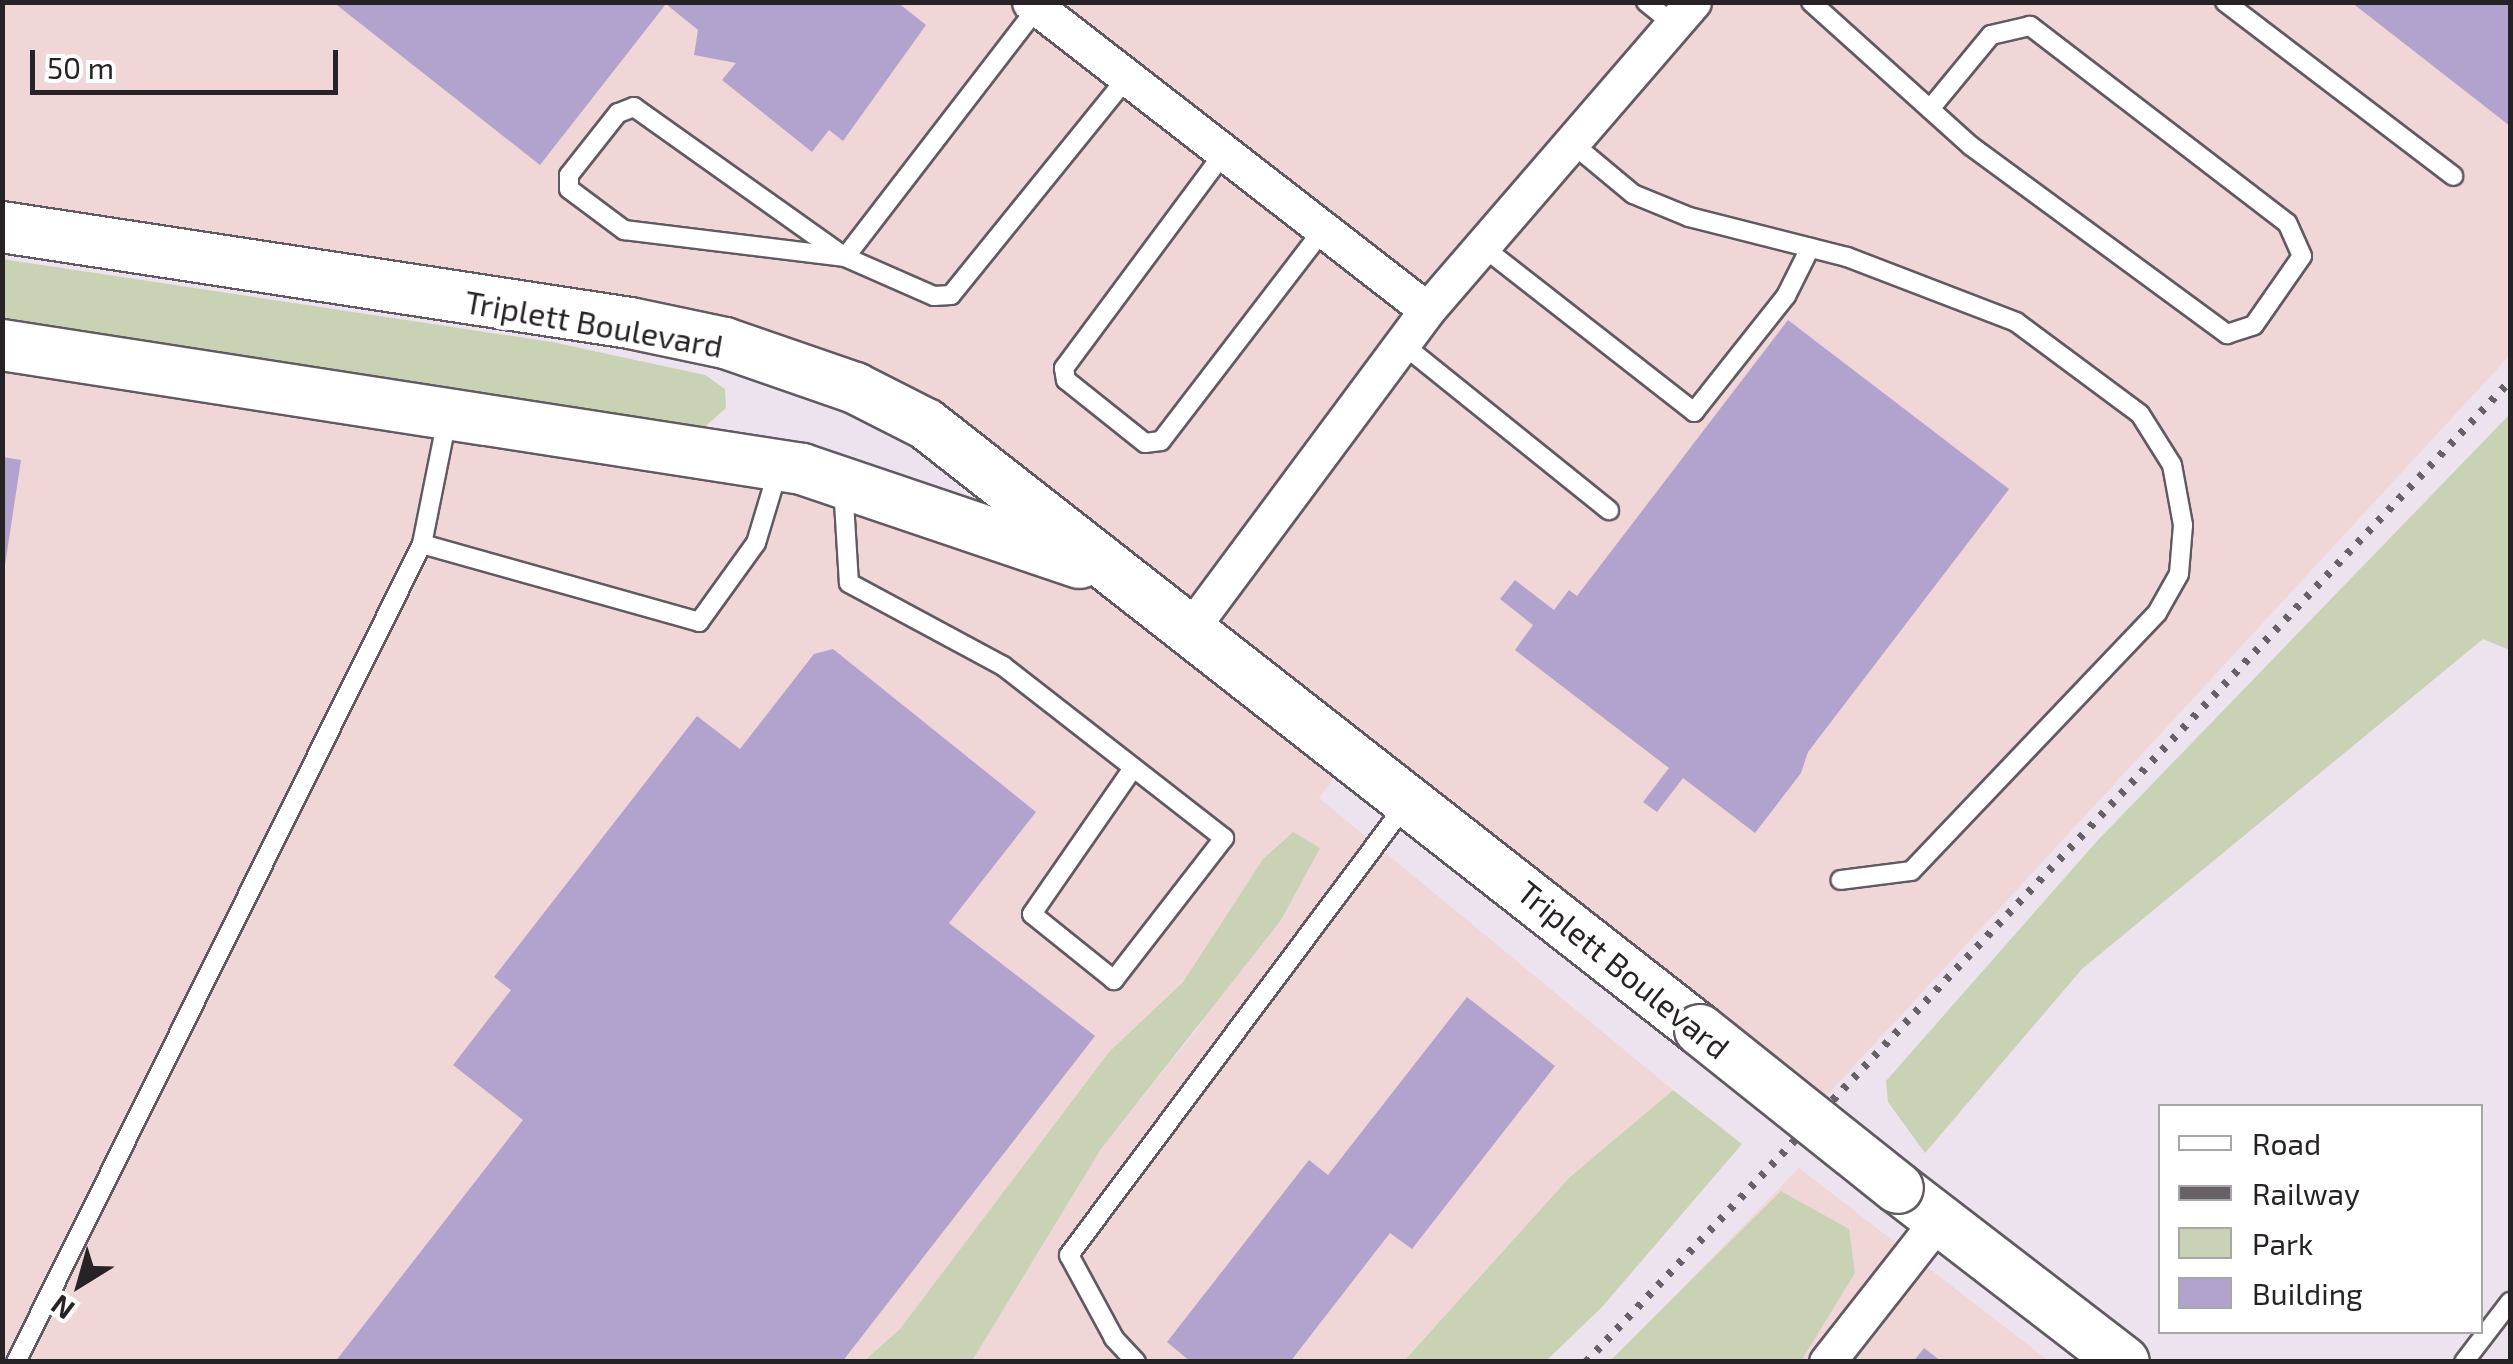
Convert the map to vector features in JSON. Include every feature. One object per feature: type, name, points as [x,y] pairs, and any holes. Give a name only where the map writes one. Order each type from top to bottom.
[{"type":"main road","name":"Triplett Boulevard","points":[[2,227],[630,322],[724,343],[855,388],[926,424],[1410,799],[1898,1188],[2124,1362]]},
{"type":"main road","name":"Triplett Boulevard","points":[[2,345],[780,465],[843,480],[1122,579]]},
{"type":"street","points":[[1034,5],[1427,310]]},
{"type":"street","points":[[1191,628],[1427,310],[1684,14]]},
{"type":"street","points":[[1827,1362],[1939,1219]]},
{"type":"lane","points":[[1646,2],[1684,14]]},
{"type":"lane","points":[[1811,2],[1970,146],[2226,334],[2254,324],[2302,256],[2286,222],[2030,26],[1990,34],[1930,108]]},
{"type":"lane","points":[[2225,2],[2453,176]]},
{"type":"lane","points":[[845,257],[1034,5]]},
{"type":"lane","points":[[845,257],[624,230],[566,181],[618,113],[634,107],[845,257],[934,296],[962,288],[1126,78]]},
{"type":"lane","points":[[1573,144],[1633,194],[1689,216],[1941,288],[2016,322],[2077,363],[2140,414],[2172,465],[2183,525],[2179,574],[2157,613],[2017,766],[1911,872],[1840,880]]},
{"type":"lane","points":[[1223,154],[1064,368],[1066,380],[1145,443],[1161,441],[1322,230]]},
{"type":"lane","points":[[1483,247],[1694,412],[1786,296],[1810,248]]},
{"type":"lane","points":[[1401,343],[1609,510]]},
{"type":"lane","points":[[16,1362],[422,544],[448,412]]},
{"type":"lane","points":[[422,544],[699,622],[756,544],[780,465]]},
{"type":"lane","points":[[843,480],[850,584],[1003,666],[1224,838],[1114,980],[1032,914],[1134,768]]},
{"type":"lane","points":[[1136,1362],[1114,1338],[1069,1255],[1410,799]]},
{"type":"lane","points":[[2464,1362],[2510,1302]]},
{"type":"shaded area","points":[[3,3],[2510,3],[2510,355],[1808,1116],[1352,755],[1319,798],[1673,1090],[1569,1178],[1404,1361],[972,1361],[1101,1149],[1201,1024],[1293,832],[1263,859],[1183,982],[1109,1052],[900,1329],[864,1361],[3,1361],[2,356],[673,446],[1118,577],[855,388],[3,227]]},
{"type":"shaded area","points":[[1799,1168],[2049,1361],[1610,1362]]},
{"type":"green space","points":[[2,259],[552,342],[705,375],[725,389],[726,408],[699,432],[3,322]]},
{"type":"green space","points":[[2510,414],[2510,650],[2483,639],[2082,969],[1925,1153],[1888,1102],[1886,1081],[2098,840]]},
{"type":"green space","points":[[1293,832],[1320,848],[1281,920],[1101,1149],[972,1361],[864,1361],[900,1329],[1109,1052],[1183,982],[1263,859]]},
{"type":"green space","points":[[1673,1090],[1742,1144],[1602,1307],[1546,1361],[1404,1361],[1569,1178]]},
{"type":"green space","points":[[1781,1191],[1849,1229],[1855,1273],[1801,1361],[1610,1361]]},
{"type":"building","points":[[333,2],[897,2],[926,25],[843,141],[829,130],[812,152],[722,80],[736,63],[694,55],[698,30],[666,4],[540,165]]},
{"type":"building","points":[[2351,2],[2510,2],[2510,126]]},
{"type":"building","points":[[1788,320],[2009,489],[1808,752],[1801,773],[1755,833],[1683,778],[1657,812],[1643,802],[1669,768],[1515,650],[1533,625],[1500,599],[1515,580],[1554,610],[1569,590],[1577,596]]},
{"type":"building","points":[[2,457],[21,460],[5,565],[2,565]]},
{"type":"building","points":[[833,649],[1036,812],[949,923],[1095,1036],[842,1362],[335,1362],[523,1120],[453,1065],[511,990],[494,977],[697,716],[740,749],[814,654]]},
{"type":"building","points":[[1467,997],[1555,1066],[1412,1249],[1390,1233],[1290,1362],[1191,1362],[1167,1342],[1309,1160],[1328,1175]]},
{"type":"building","points":[[1924,1348],[1942,1362],[1913,1362]]},
{"type":"railway","points":[[1586,1362],[2510,381]]}]
